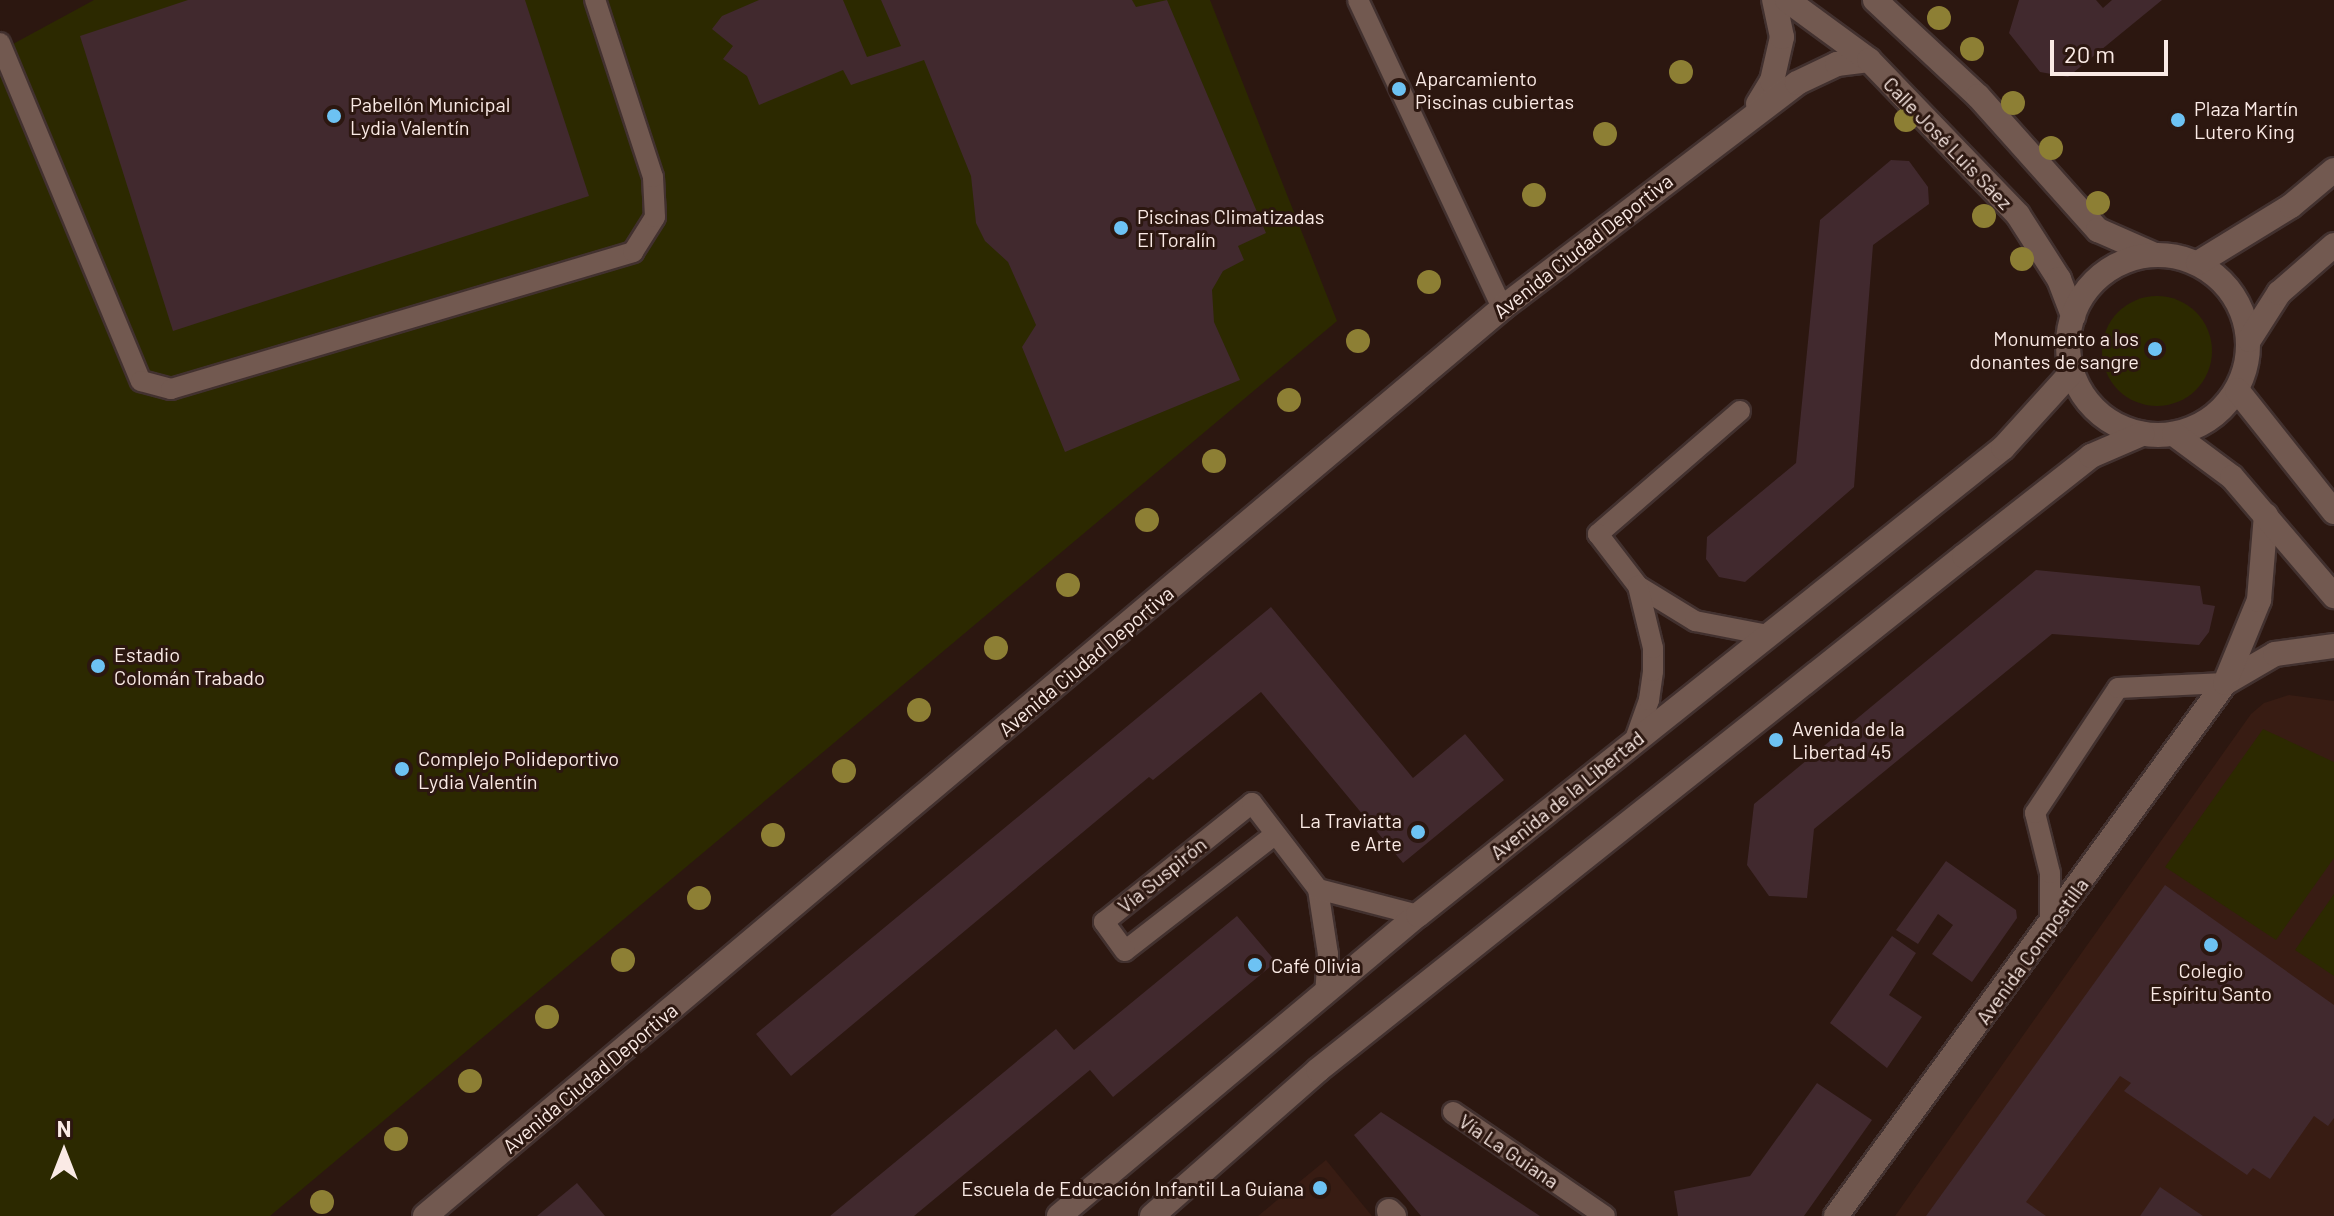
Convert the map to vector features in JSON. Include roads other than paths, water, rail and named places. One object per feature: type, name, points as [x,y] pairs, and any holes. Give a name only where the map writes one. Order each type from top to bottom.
[{"type":"street","name":"Avenida Ciudad Deportiva","points":[[1752,113],[1772,81],[1782,37],[1774,0]]},
{"type":"street","name":"Calle José Luis Sáez","points":[[1787,0],[1869,60],[2018,215],[2059,279],[2073,316]]},
{"type":"street","points":[[1875,0],[1978,96],[2098,230],[2155,255],[2198,263],[2234,295],[2249,340]]},
{"type":"street","name":"Avenida Ciudad Deportiva","points":[[425,1216],[1502,308],[1752,113],[1824,70],[1869,60]]},
{"type":"street","points":[[2198,263],[2291,206],[2334,170]]},
{"type":"street","points":[[2155,255],[2128,260],[2104,273],[2085,292],[2073,316],[2068,344],[2072,372],[2087,401],[2111,422],[2142,434],[2174,434],[2210,419],[2237,390],[2249,340],[2279,293],[2334,245]]},
{"type":"street","name":"Avenida de la Libertad","points":[[1059,1216],[1418,915],[2003,448],[2072,372]]},
{"type":"street","points":[[2237,390],[2334,512]]},
{"type":"street","points":[[1152,1216],[1318,1070],[1964,556],[2091,456],[2142,434]]},
{"type":"street","points":[[2174,434],[2232,477],[2334,596]]},
{"type":"street","name":"Avenida Compostilla","points":[[1836,1216],[2225,683],[2259,600],[2266,515]]},
{"type":"street","name":"Avenida Compostilla","points":[[2225,683],[2275,654],[2334,646]]},
{"type":"lane","points":[[0,43],[141,381],[171,389],[633,252],[655,217],[653,177],[595,0]]},
{"type":"lane","points":[[1358,0],[1502,308]]},
{"type":"lane","points":[[1740,411],[1598,534],[1638,586],[1695,621],[1767,635]]},
{"type":"lane","points":[[1634,742],[1649,700],[1653,648],[1638,586]]},
{"type":"lane","points":[[2050,926],[2050,873],[2035,813],[2118,688],[2225,683]]},
{"type":"lane","name":"Vía Suspirón","points":[[1273,836],[1125,951],[1104,922],[1252,803],[1273,836],[1318,889]]},
{"type":"lane","points":[[1325,995],[1328,954],[1318,889],[1418,915]]},
{"type":"lane","name":"Vía La Guiana","points":[[1453,1112],[1605,1216]]},
{"type":"place","name":"Aparcamiento Piscinas cubiertas","points":[[1399,89]]},
{"type":"place","name":"Pabellón Municipal Lydia Valentín","points":[[334,116]]},
{"type":"place","name":"Plaza Martín Lutero King","points":[[2178,120]]},
{"type":"place","name":"Piscinas Climatizadas El Toralín","points":[[1121,228]]},
{"type":"place","name":"Monumento a los donantes de sangre","points":[[2155,349]]},
{"type":"place","name":"Estadio Colomán Trabado","points":[[98,666]]},
{"type":"place","name":"Avenida de la Libertad 45","points":[[1776,740]]},
{"type":"place","name":"Complejo Polideportivo Lydia Valentín","points":[[402,769]]},
{"type":"place","name":"La Traviatta e Arte","points":[[1418,832]]},
{"type":"place","name":"Colegio Espíritu Santo","points":[[2211,945]]},
{"type":"place","name":"Café Olivia","points":[[1255,965]]},
{"type":"place","name":"Escuela de Educación Infantil La Guiana","points":[[1320,1188]]}]
